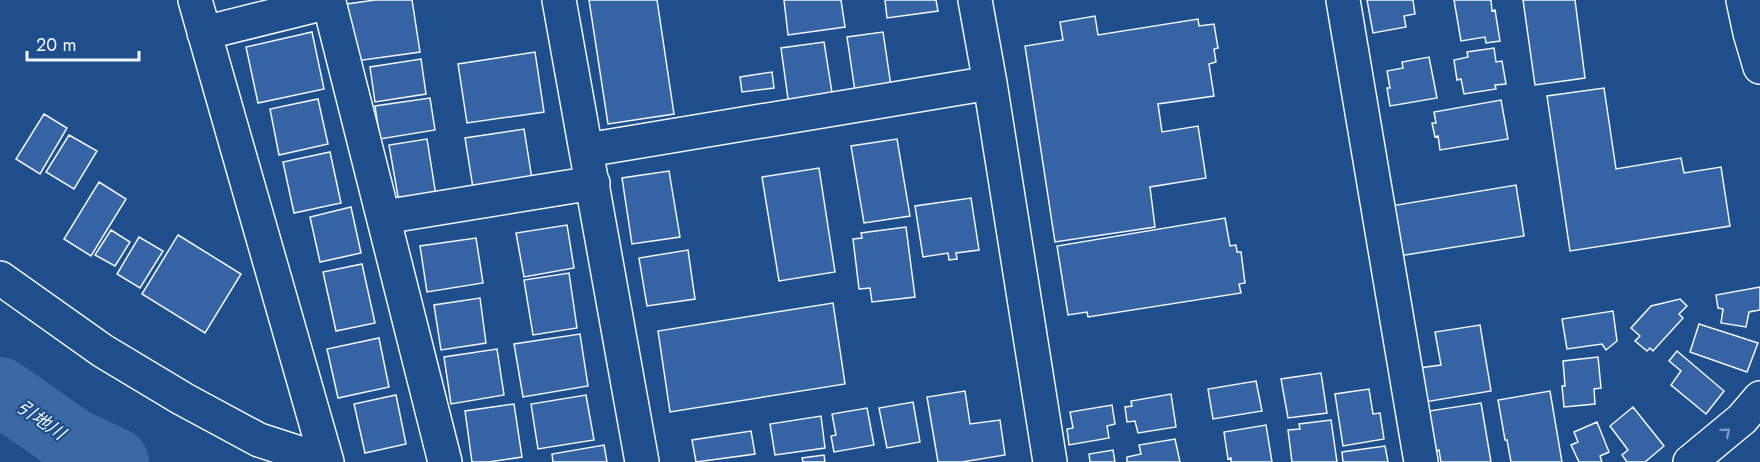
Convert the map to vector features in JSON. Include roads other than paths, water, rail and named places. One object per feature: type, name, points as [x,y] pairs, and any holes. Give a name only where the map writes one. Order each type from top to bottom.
[{"type":"street","points":[[0,278],[103,351],[183,399],[259,440],[327,462],[195,0]]},
{"type":"street","points":[[559,0],[642,462]]},
{"type":"street","points":[[975,0],[1050,462]]},
{"type":"street","points":[[1343,0],[1421,462]]},
{"type":"street","points":[[1743,0],[1760,67]]},
{"type":"street","points":[[204,33],[329,2],[445,462]]},
{"type":"street","points":[[587,150],[990,83]]},
{"type":"street","points":[[384,217],[593,183]]},
{"type":"street","points":[[1690,462],[1742,419],[1760,398]]},
{"type":"waterway","name":"引地川","points":[[0,391],[73,442],[115,462]]}]
